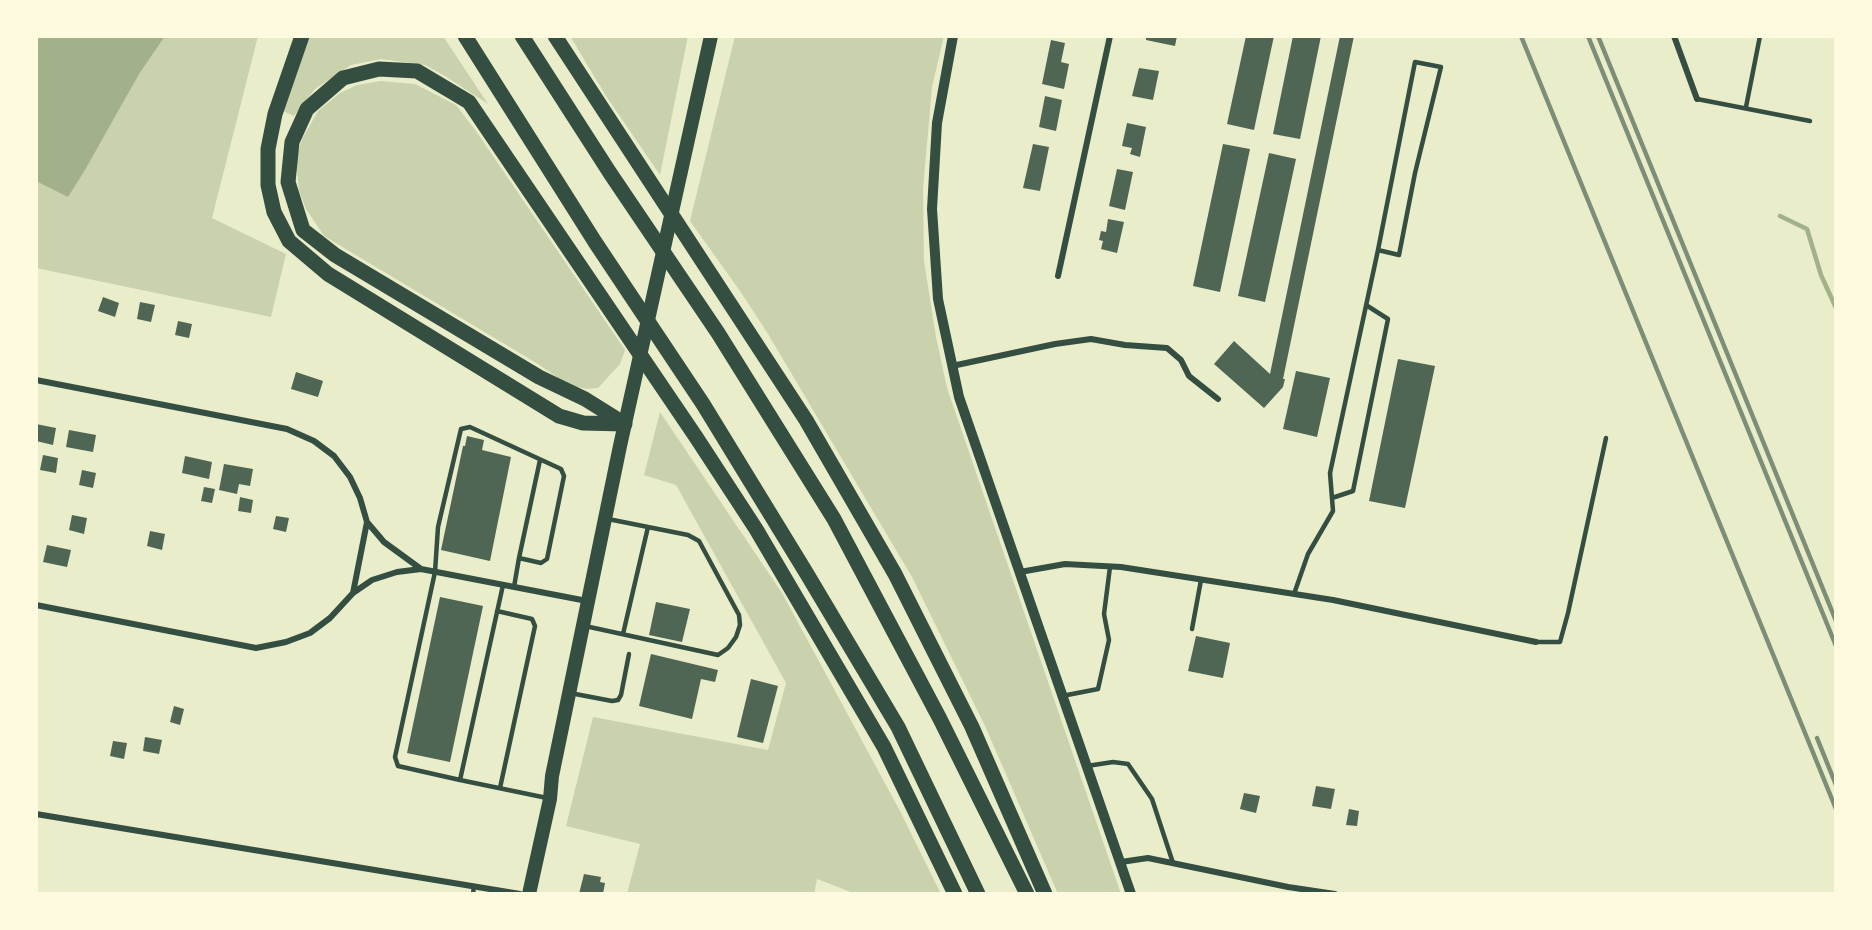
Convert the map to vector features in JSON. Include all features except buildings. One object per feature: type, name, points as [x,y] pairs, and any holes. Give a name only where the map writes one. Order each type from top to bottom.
[{"type":"highway","points":[[302,36],[275,114],[268,149],[268,185],[274,212],[289,242],[328,274],[559,416],[583,423],[625,424]]},
{"type":"highway","points":[[465,36],[595,242],[703,404],[898,727],[978,894]]},
{"type":"highway","points":[[522,36],[610,173],[718,333],[834,519],[940,719],[1027,894]]},
{"type":"highway","points":[[555,36],[806,420],[895,574],[972,727],[1045,894]]},
{"type":"highway","points":[[625,424],[585,399],[539,377],[335,255],[303,230],[288,182],[292,142],[307,109],[343,78],[379,69],[417,71],[468,102],[756,529],[884,747],[955,894]]},
{"type":"main road","points":[[529,894],[625,424],[692,132],[711,36]]},
{"type":"street","points":[[953,36],[937,123],[932,209],[938,299],[959,397],[1131,894]]},
{"type":"street","points":[[1058,276],[1110,36]]},
{"type":"street","points":[[1674,36],[1697,99]]},
{"type":"street","points":[[952,366],[1055,344],[1091,339],[1125,345],[1167,348],[1181,360],[1189,376],[1218,399]]},
{"type":"street","points":[[36,380],[287,429],[314,441],[334,456],[355,487],[367,522],[384,542],[421,569]]},
{"type":"street","points":[[353,593],[367,522]]},
{"type":"street","points":[[1020,572],[1065,564],[1110,567],[1333,600],[1536,642]]},
{"type":"street","points":[[36,605],[256,648],[286,642],[310,633],[330,618],[353,593],[372,580],[397,572],[421,569],[589,601]]},
{"type":"street","points":[[36,814],[520,894]]},
{"type":"street","points":[[1120,862],[1148,858],[1288,887],[1335,894]]},
{"type":"lane","points":[[1746,107],[1761,36]]},
{"type":"lane","points":[[1294,594],[1308,554],[1333,511],[1330,473],[1378,250],[1415,62],[1442,67],[1415,173],[1399,255],[1378,250]]},
{"type":"lane","points":[[1697,99],[1810,121]]},
{"type":"lane","points":[[1332,498],[1353,490],[1388,319],[1366,304]]},
{"type":"lane","points":[[519,558],[541,563],[547,559],[564,476],[561,470],[470,427],[461,429],[438,527],[435,572],[395,757],[398,766],[550,799]]},
{"type":"lane","points":[[1536,642],[1560,642],[1606,438]]},
{"type":"lane","points":[[514,587],[540,460]]},
{"type":"lane","points":[[584,626],[718,655],[728,648],[736,637],[740,625],[740,615],[699,540],[688,535],[606,518]]},
{"type":"lane","points":[[624,634],[648,527]]},
{"type":"lane","points":[[1062,696],[1098,689],[1109,640],[1104,614],[1110,567]]},
{"type":"lane","points":[[1192,629],[1201,580]]},
{"type":"lane","points":[[460,780],[503,585]]},
{"type":"lane","points":[[497,612],[532,619],[535,626],[500,788]]},
{"type":"lane","points":[[570,693],[612,701],[618,700],[629,654]]},
{"type":"lane","points":[[1087,766],[1113,762],[1128,764],[1152,799],[1173,863]]},
{"type":"lane","points":[[472,894],[474,886]]},
{"type":"shaded area","points":[[36,36],[258,36],[212,218],[286,254],[271,317],[36,268]]},
{"type":"shaded area","points":[[36,36],[165,36],[139,74],[68,197],[36,181]]},
{"type":"shaded area","points":[[309,36],[443,36],[488,104],[425,65],[381,59],[351,65],[315,89],[294,116],[283,111]]},
{"type":"shaded area","points":[[570,36],[688,36],[660,175],[606,96]]},
{"type":"shaded area","points":[[735,36],[944,36],[932,87],[923,189],[924,261],[936,337],[947,388],[1121,894],[1058,894],[985,726],[912,577],[768,334],[690,221]]},
{"type":"shaded area","points":[[381,81],[415,84],[456,105],[476,131],[625,350],[620,364],[598,388],[587,389],[568,385],[538,364],[324,236],[306,209],[299,191],[296,159],[302,139],[318,111],[340,93],[357,85]]},
{"type":"shaded area","points":[[660,412],[782,593],[900,811],[941,894],[856,894],[817,879],[814,894],[627,894],[640,844],[566,826],[593,717],[768,750],[786,683],[676,485],[644,475]]},
{"type":"waterway","points":[[1780,216],[1807,229],[1821,275],[1836,308]]},
{"type":"railway","points":[[1521,36],[1836,809]]},
{"type":"railway","points":[[1588,36],[1836,646]]},
{"type":"railway","points":[[1598,36],[1836,621]]},
{"type":"railway","points":[[1817,738],[1836,785]]}]
